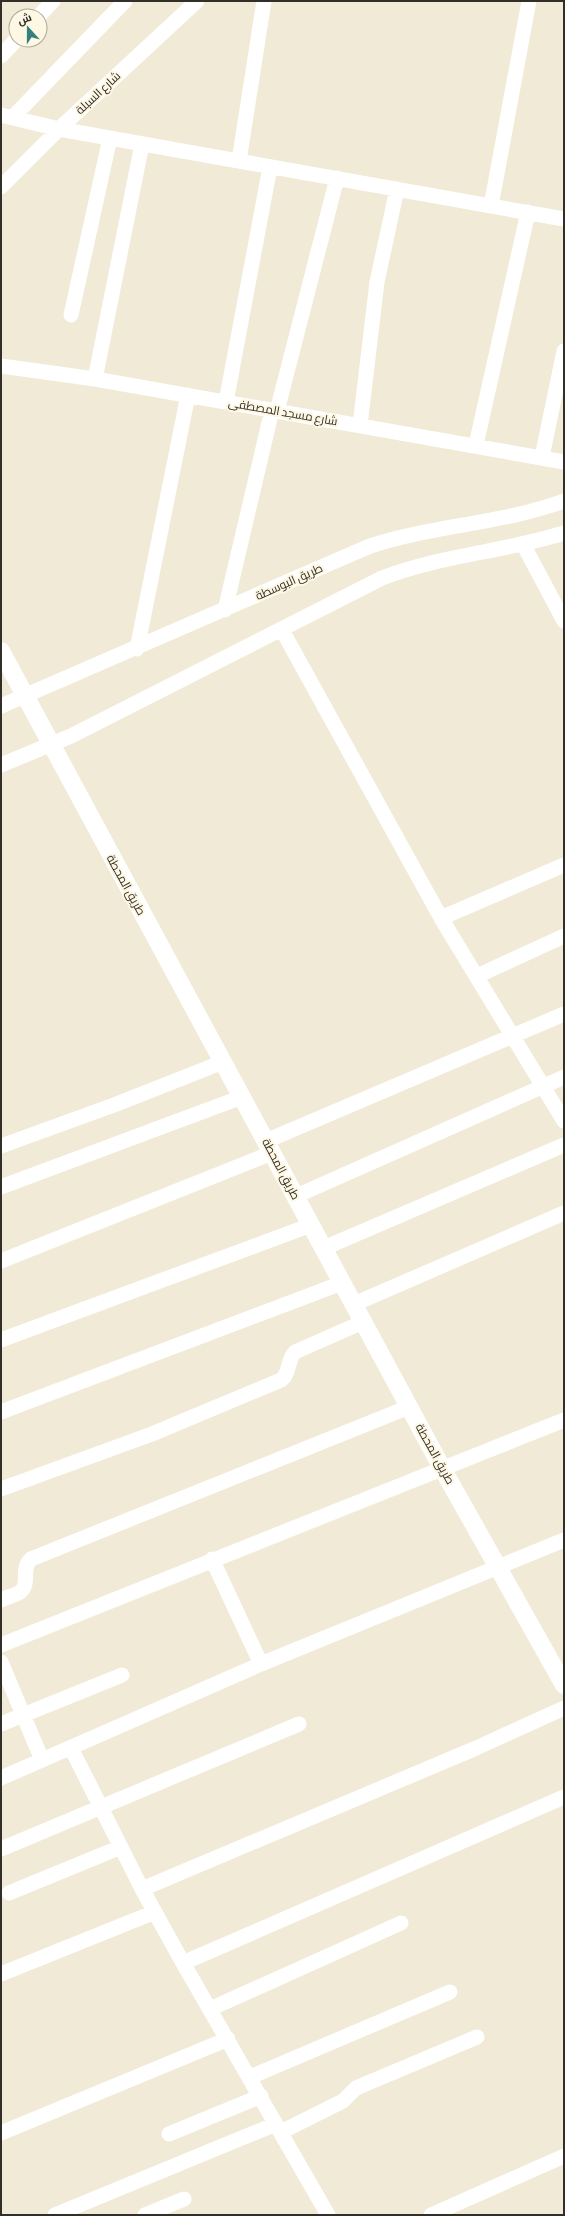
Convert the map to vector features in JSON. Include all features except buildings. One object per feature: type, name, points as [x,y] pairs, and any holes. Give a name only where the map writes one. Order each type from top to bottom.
[{"type":"street","points":[[7,116],[125,1]]},
{"type":"street","name":"شارع السبلة","points":[[1,187],[60,129],[197,1]]},
{"type":"street","points":[[239,161],[264,1]]},
{"type":"street","points":[[491,206],[529,1]]},
{"type":"street","points":[[1,56],[8,48]]},
{"type":"street","points":[[7,116],[60,129],[564,219]]},
{"type":"street","points":[[71,315],[110,138]]},
{"type":"street","points":[[95,380],[142,144]]},
{"type":"street","points":[[226,402],[270,167]]},
{"type":"street","points":[[225,610],[274,410],[337,178]]},
{"type":"street","points":[[360,425],[378,282],[398,189]]},
{"type":"street","points":[[476,445],[528,212]]},
{"type":"street","points":[[542,457],[564,351]]},
{"type":"street","name":"شارع مسجد المصطفى","points":[[1,366],[188,395],[476,445],[564,462]]},
{"type":"street","points":[[137,649],[188,395]]},
{"type":"street","name":"طريق البوسطة","points":[[1,706],[28,704],[137,649],[370,546],[390,539],[420,532],[523,515],[564,501]]},
{"type":"street","points":[[1,765],[50,746],[282,630],[382,578],[405,569],[523,544],[564,533]]},
{"type":"street","points":[[523,544],[564,621]]},
{"type":"street","points":[[282,630],[441,918],[477,976],[511,1036],[544,1086],[564,1121]]},
{"type":"street","name":"طريق المحطة","points":[[1,651],[50,746],[296,1196],[442,1468],[564,1685]]},
{"type":"street","points":[[441,918],[564,865]]},
{"type":"street","points":[[477,976],[564,936]]},
{"type":"street","points":[[1,1261],[269,1147],[511,1036],[564,1014]]},
{"type":"street","points":[[1,1146],[223,1062]]},
{"type":"street","points":[[296,1196],[564,1077]]},
{"type":"street","points":[[1,1187],[242,1097]]},
{"type":"street","points":[[324,1248],[564,1145]]},
{"type":"street","points":[[354,1304],[564,1213]]},
{"type":"street","points":[[1,1340],[311,1225]]},
{"type":"street","points":[[1,1412],[342,1283]]},
{"type":"street","points":[[1,1489],[152,1434],[281,1380],[286,1375],[291,1357],[295,1352],[363,1322]]},
{"type":"street","points":[[1,1600],[16,1594],[24,1588],[25,1569],[31,1559],[409,1406]]},
{"type":"street","points":[[1,1645],[212,1559],[564,1420]]},
{"type":"street","points":[[1,1778],[261,1664],[564,1540]]},
{"type":"street","points":[[212,1559],[261,1664]]},
{"type":"street","points":[[1,1662],[42,1760]]},
{"type":"street","points":[[1,1724],[122,1675]]},
{"type":"street","points":[[142,1889],[474,1749],[564,1708]]},
{"type":"street","points":[[1,1849],[102,1809],[299,1724]]},
{"type":"street","points":[[71,1748],[142,1889],[328,2215]]},
{"type":"street","points":[[183,1963],[564,1797]]},
{"type":"street","points":[[9,1893],[121,1847]]},
{"type":"street","points":[[1,1974],[155,1912]]},
{"type":"street","points":[[210,2009],[400,1923]]},
{"type":"street","points":[[250,2076],[450,1992]]},
{"type":"street","points":[[55,2215],[279,2128],[343,2101],[356,2088],[477,2037]]},
{"type":"street","points":[[1,2133],[228,2039]]},
{"type":"street","points":[[169,2134],[261,2096]]},
{"type":"street","points":[[431,2215],[564,2156]]},
{"type":"street","points":[[145,2215],[184,2199]]}]
